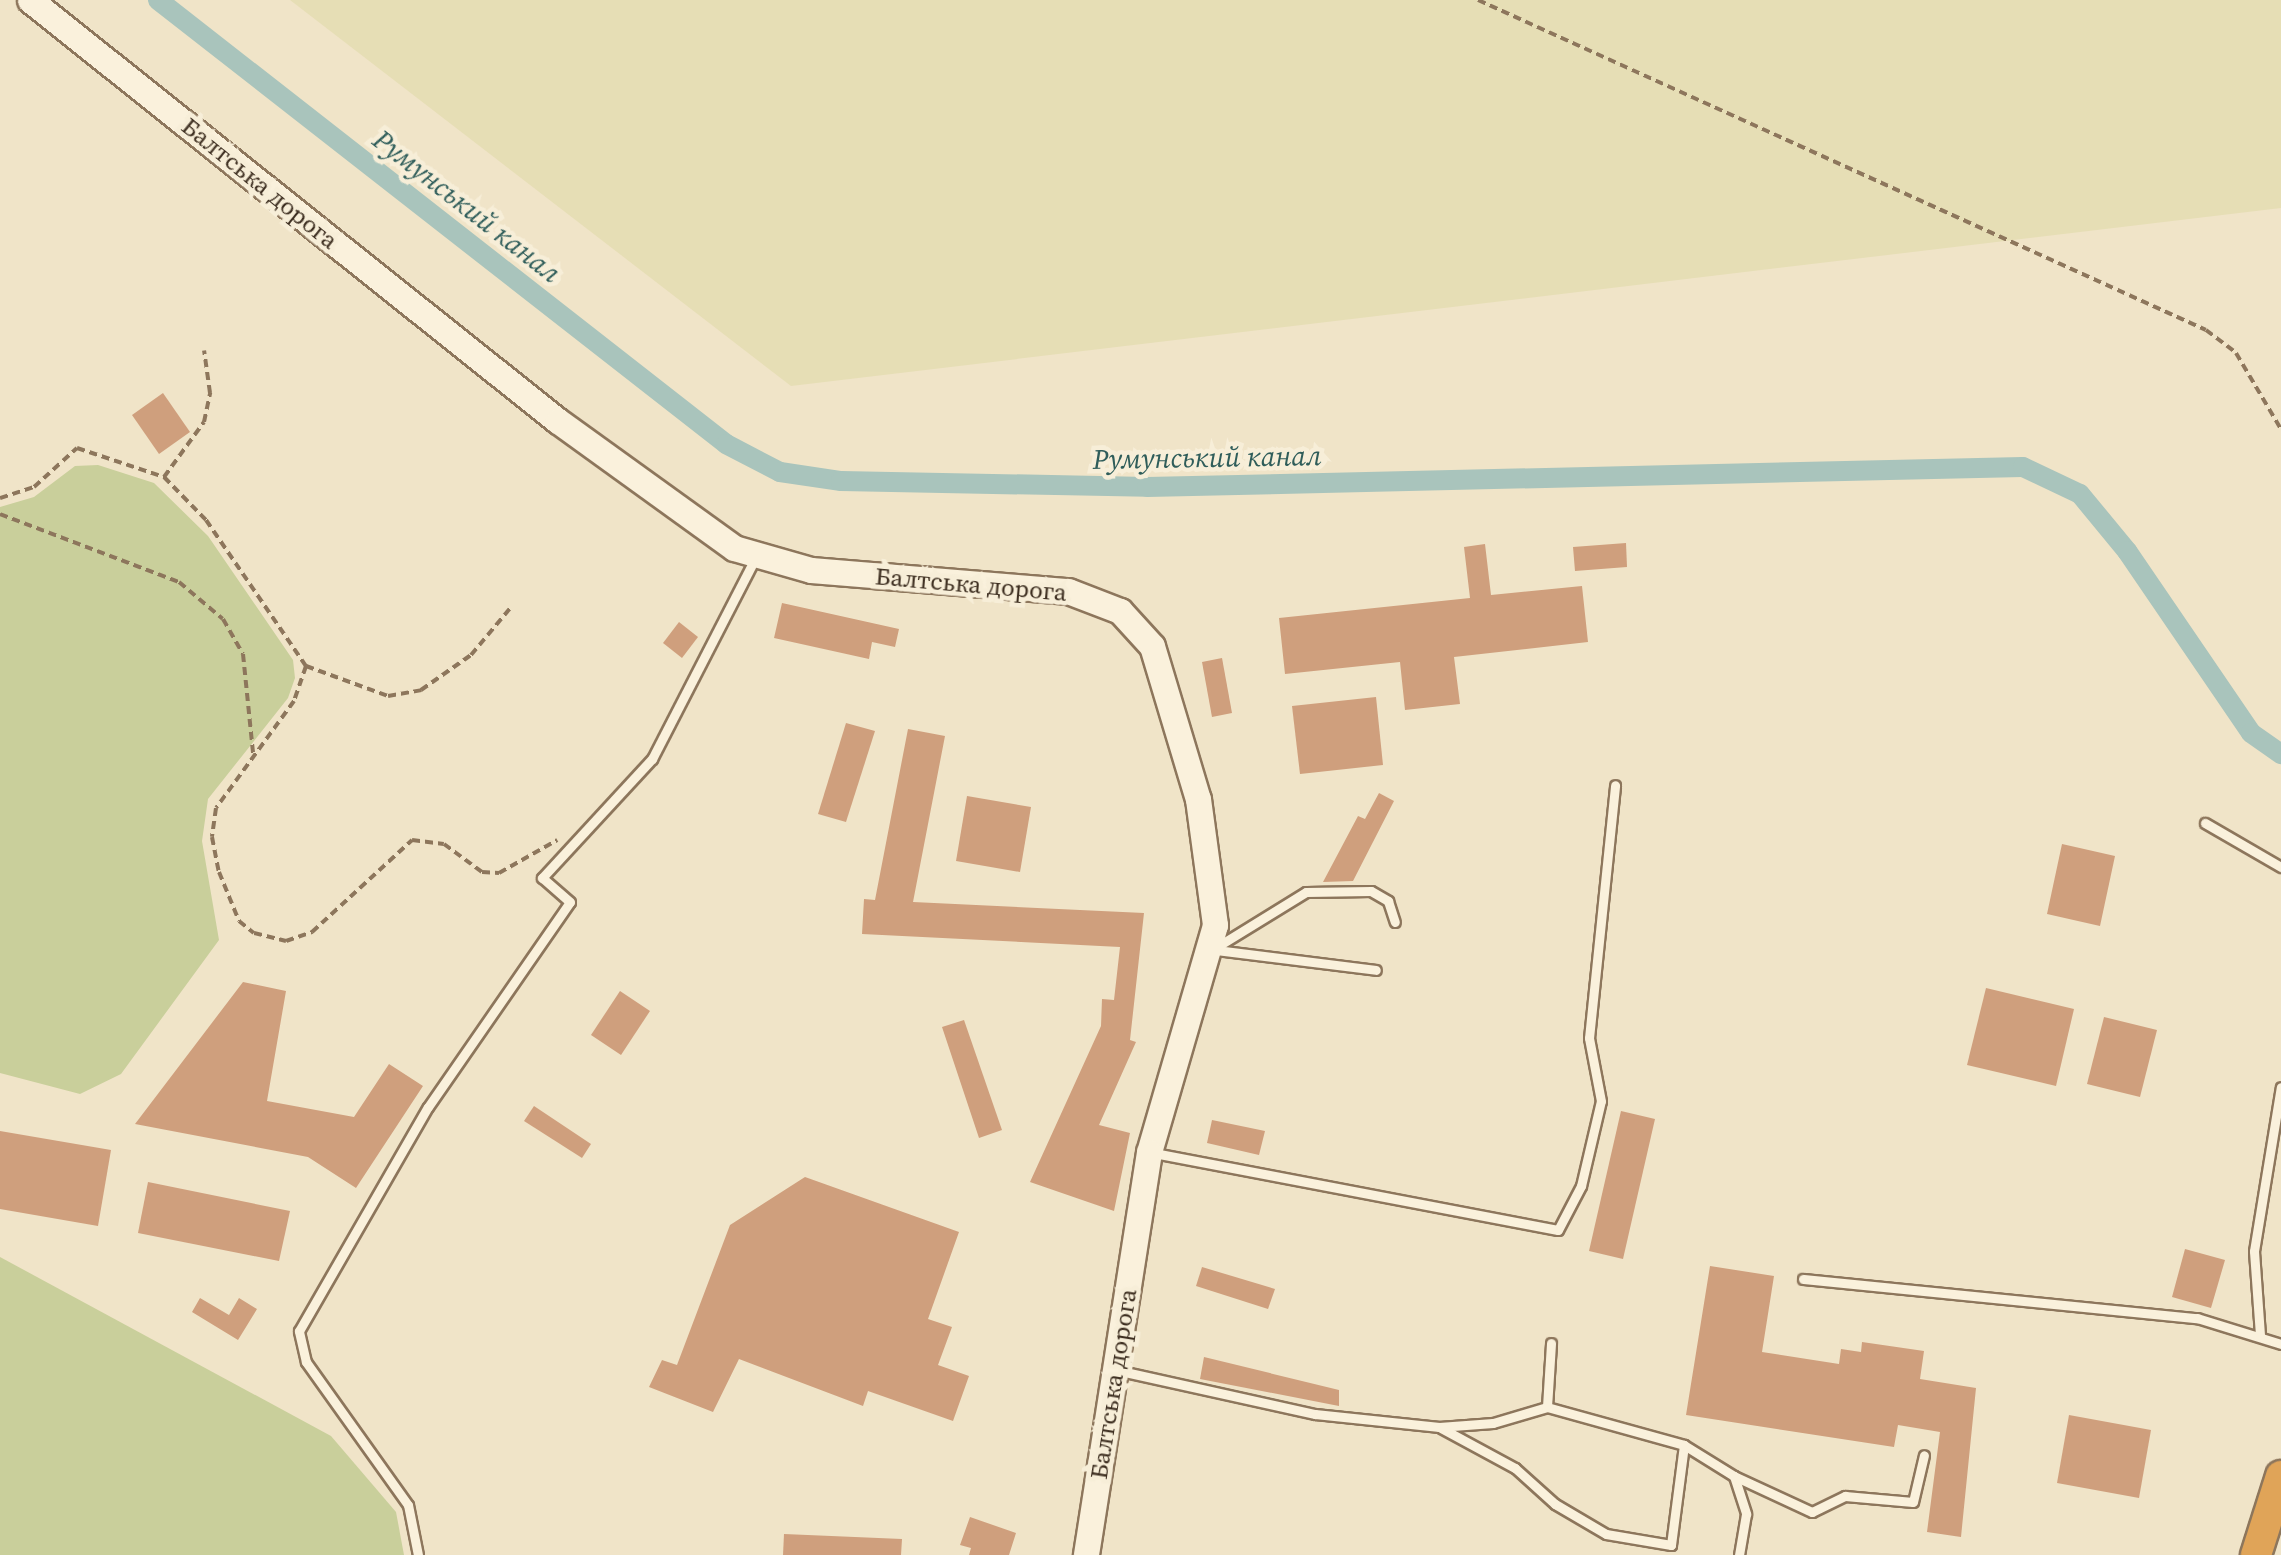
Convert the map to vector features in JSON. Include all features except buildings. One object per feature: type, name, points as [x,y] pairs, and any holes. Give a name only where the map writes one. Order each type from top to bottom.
[{"type":"highway","points":[[2256,1554],[2281,1476]]},
{"type":"main road","name":"Балтська дорога","points":[[30,0],[558,420],[756,558],[811,570],[1068,591],[1120,610],[1152,646],[1198,799],[1216,904],[1213,950],[1149,1152],[1086,1555]]},
{"type":"lane","points":[[418,1555],[408,1505],[306,1362],[299,1331],[428,1107],[570,902],[542,878],[652,759],[756,558]]},
{"type":"lane","points":[[1149,1152],[1558,1230],[1582,1186],[1601,1102],[1588,1038],[1615,785]]},
{"type":"lane","points":[[2205,824],[2281,867]]},
{"type":"lane","points":[[1213,950],[1306,892],[1371,891],[1388,901],[1395,922]]},
{"type":"lane","points":[[1213,950],[1376,970]]},
{"type":"lane","points":[[2260,1335],[2254,1251],[2281,1087]]},
{"type":"lane","points":[[1804,1279],[2197,1318],[2281,1344]]},
{"type":"lane","points":[[1546,1406],[1551,1344]]},
{"type":"lane","points":[[1115,1370],[1315,1414],[1438,1427],[1492,1423],[1546,1406],[1684,1445],[1734,1476],[1812,1512],[1845,1496],[1913,1502],[1924,1455]]},
{"type":"lane","points":[[1438,1427],[1516,1468],[1556,1504],[1606,1534],[1671,1545],[1684,1445]]},
{"type":"lane","points":[[1734,1476],[1746,1514],[1739,1555]]},
{"type":"path","points":[[1478,0],[2206,330],[2236,353],[2281,429]]},
{"type":"path","points":[[164,477],[204,422],[210,393],[204,350]]},
{"type":"path","points":[[0,498],[34,488],[77,448],[164,477],[206,520],[306,666],[388,696],[421,690],[471,655],[512,606]]},
{"type":"path","points":[[0,514],[179,582],[222,618],[243,654],[254,754]]},
{"type":"path","points":[[306,666],[294,702],[220,798],[212,838],[234,911],[272,941],[312,932],[412,840],[444,844],[482,872],[499,873],[592,827]]},
{"type":"shaded area","points":[[290,0],[2281,0],[2281,208],[791,386]]},
{"type":"green space","points":[[98,465],[154,483],[208,536],[293,660],[295,678],[288,698],[208,799],[202,841],[219,940],[121,1074],[80,1094],[0,1073],[0,507],[34,497],[75,466]]},
{"type":"green space","points":[[0,1257],[331,1436],[396,1512],[404,1555],[0,1555]]},
{"type":"waterway","name":"Румунський канал","points":[[158,0],[726,444],[780,472],[841,481],[1147,487],[2023,467],[2080,494],[2127,551],[2251,733],[2281,754]]}]
